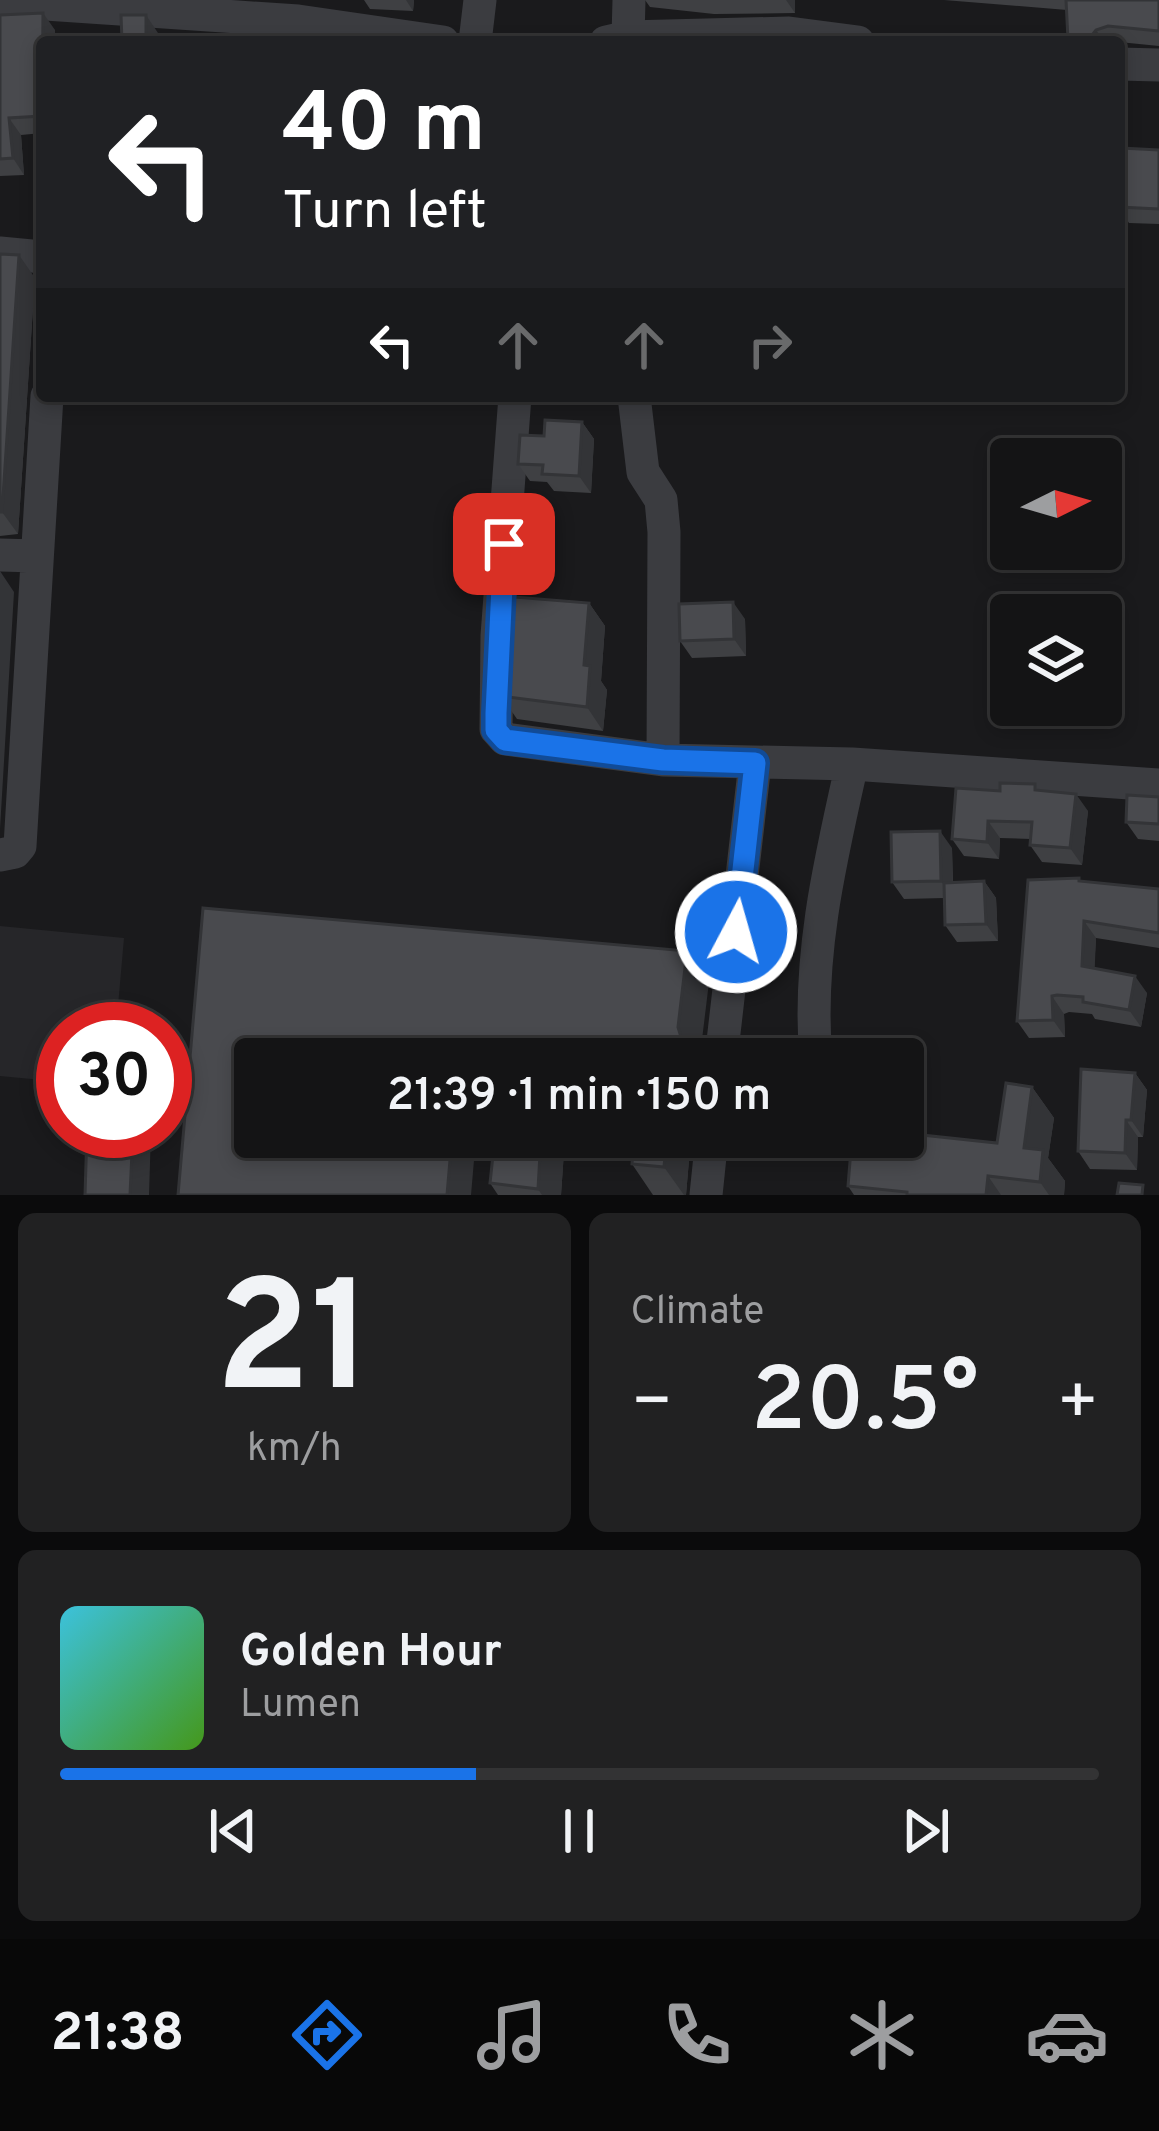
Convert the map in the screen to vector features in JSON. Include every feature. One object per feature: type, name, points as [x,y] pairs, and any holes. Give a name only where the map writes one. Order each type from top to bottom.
[{"type":"street","points":[[476,36],[480,0]]},
{"type":"street","points":[[618,36],[629,0]]},
{"type":"street","points":[[0,1],[298,21],[401,36]]},
{"type":"street","points":[[715,36],[812,36]]},
{"type":"street","points":[[1125,64],[1159,65]]},
{"type":"street","points":[[0,253],[36,256]]},
{"type":"street","points":[[0,855],[20,846],[47,402]]},
{"type":"street","points":[[515,402],[497,636],[496,730],[505,740],[663,760],[852,764],[1159,785]]},
{"type":"street","points":[[635,402],[644,472],[661,500],[664,532],[663,760]]},
{"type":"street","points":[[0,555],[38,556]]},
{"type":"street","points":[[723,1038],[755,763]]},
{"type":"street","points":[[814,1038],[815,959],[824,892],[852,764]]},
{"type":"street","points":[[706,1195],[710,1158]]},
{"type":"shaded area","points":[[0,926],[124,938],[118,1002],[36,1002],[36,1079],[0,1076]]},
{"type":"building","points":[[1066,0],[1159,0],[1159,31],[1108,26],[1091,36],[1068,36]]},
{"type":"building","points":[[43,13],[43,36],[36,36],[36,116],[9,118],[13,158],[0,159],[0,15]]},
{"type":"building","points":[[121,15],[146,15],[146,36],[122,36]]},
{"type":"building","points":[[1125,148],[1159,150],[1159,209],[1125,207]]},
{"type":"building","points":[[0,254],[19,255],[2,512],[0,512]]},
{"type":"building","points":[[545,420],[582,422],[579,476],[542,474],[543,465],[518,464],[520,435],[544,436]]},
{"type":"building","points":[[503,596],[589,603],[584,665],[590,666],[587,707],[501,696]]},
{"type":"building","points":[[733,602],[734,639],[680,641],[679,604]]},
{"type":"building","points":[[1000,783],[1035,784],[1035,790],[1076,794],[1070,848],[1030,845],[1032,822],[988,821],[987,842],[952,839],[956,788],[1000,791]]},
{"type":"building","points":[[1127,795],[1159,797],[1159,824],[1126,822]]},
{"type":"building","points":[[940,831],[941,881],[892,882],[891,832]]},
{"type":"building","points":[[1079,878],[1159,889],[1159,933],[1084,921],[1082,966],[1135,976],[1129,1010],[1057,995],[1052,996],[1053,1020],[1017,1021],[1028,880]]},
{"type":"building","points":[[984,881],[986,924],[945,925],[944,883]]},
{"type":"building","points":[[203,908],[687,951],[678,1027],[682,1038],[234,1038],[234,1158],[450,1158],[447,1195],[178,1195],[181,1158],[192,1158],[192,1034]]},
{"type":"building","points":[[1081,1069],[1135,1073],[1125,1153],[1078,1151]]},
{"type":"building","points":[[1006,1083],[1032,1087],[1024,1148],[1043,1150],[1040,1182],[988,1176],[986,1195],[907,1195],[848,1186],[850,1158],[924,1158],[924,1135],[997,1143]]},
{"type":"building","points":[[86,1158],[132,1158],[130,1195],[85,1195]]},
{"type":"building","points":[[493,1158],[540,1158],[538,1189],[490,1183]]},
{"type":"building","points":[[632,1158],[665,1158],[664,1167],[632,1164]]},
{"type":"building","points":[[1119,1183],[1143,1185],[1142,1195],[1117,1195]]},
{"type":"route","points":[[504,544],[496,730],[505,740],[663,760],[755,763],[736,932]]}]
